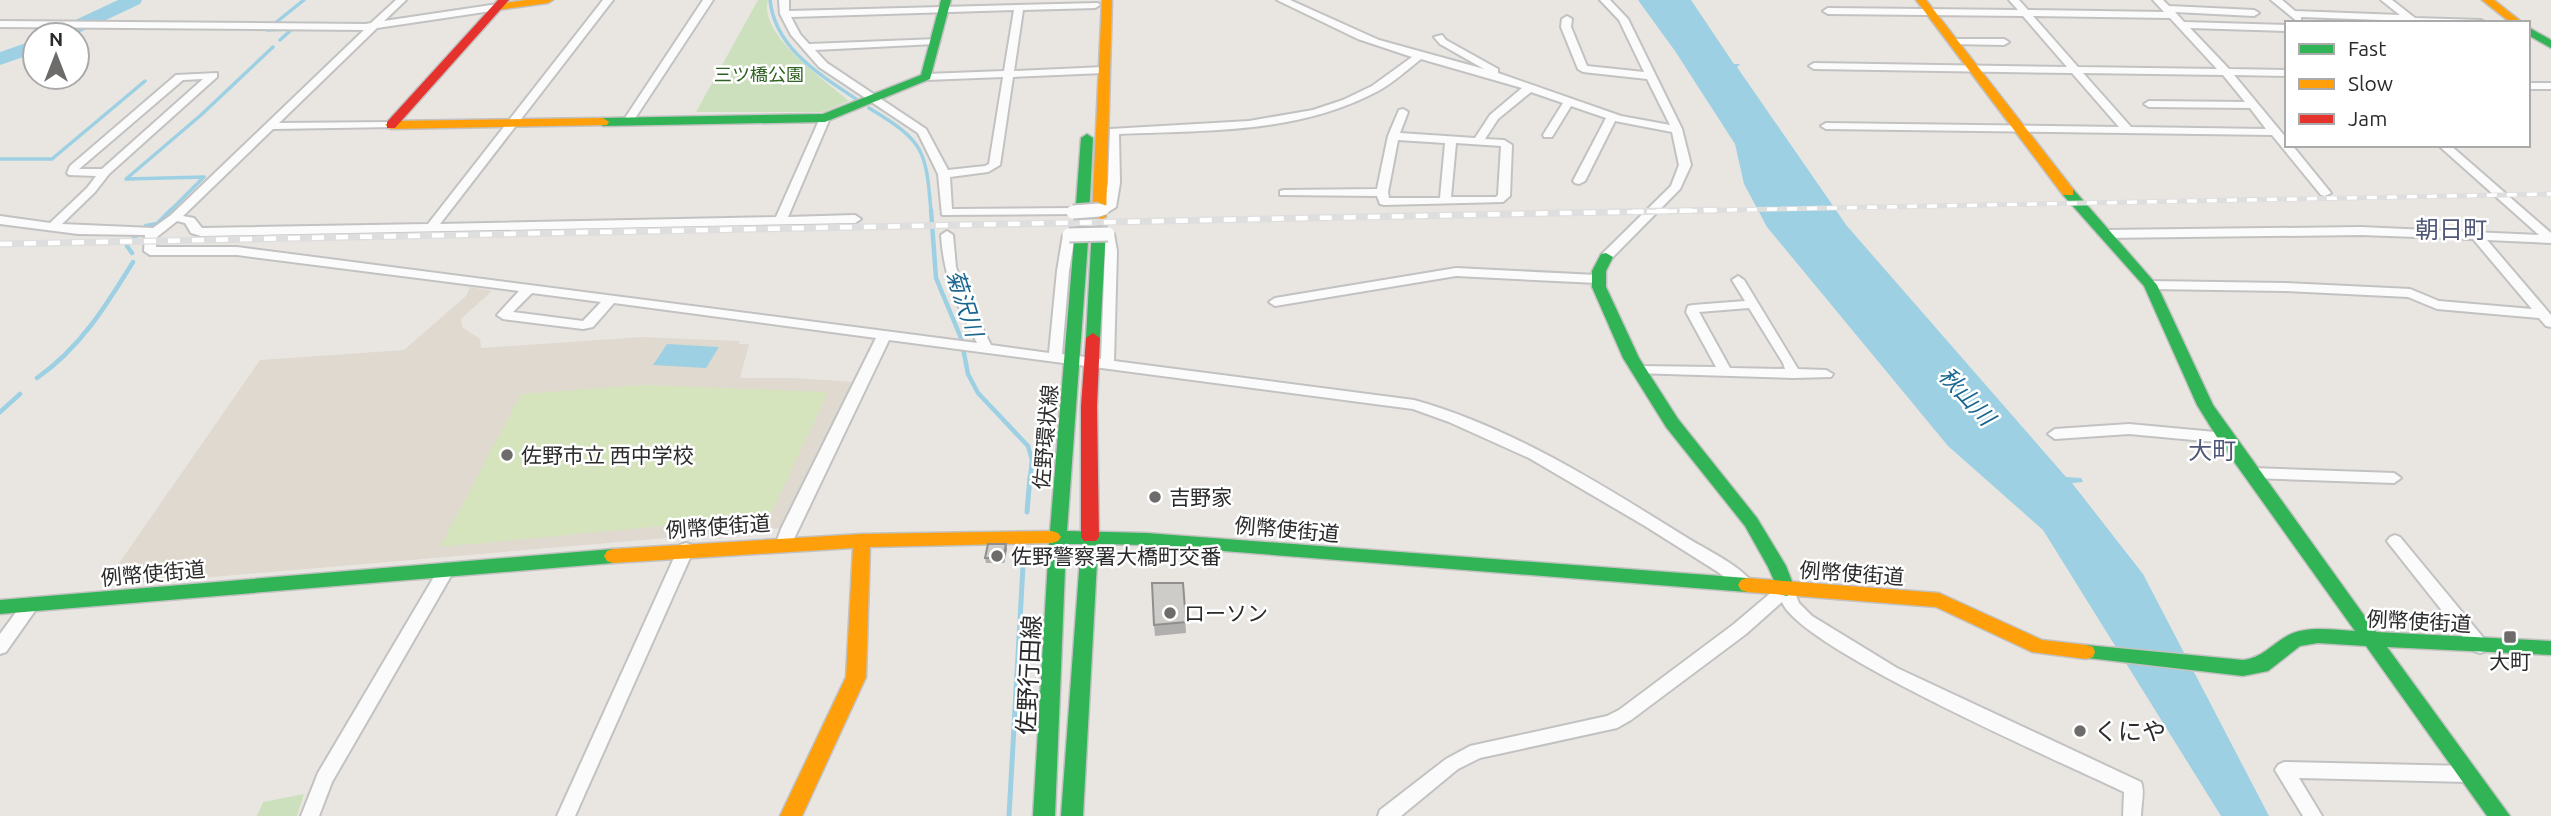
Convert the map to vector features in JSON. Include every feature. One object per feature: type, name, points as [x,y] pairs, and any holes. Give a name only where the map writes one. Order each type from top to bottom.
[{"type":"main road","points":[[391,125],[501,4],[548,0]]},
{"type":"main road","points":[[2487,0],[2515,21]]},
{"type":"main road","points":[[1094,130],[1099,2]]},
{"type":"main road","points":[[391,125],[825,118],[926,77],[944,5]]},
{"type":"main road","points":[[1925,6],[2077,204],[2150,285],[2205,405],[2226,438],[2499,816]]},
{"type":"main road","points":[[2530,31],[2551,46]]},
{"type":"main road","name":"佐野環状線","points":[[1090,537],[1089,406],[1099,365],[1093,343],[1102,223],[1094,130]]},
{"type":"main road","name":"佐野環状線","points":[[1058,537],[1073,361],[1076,223],[1094,130]]},
{"type":"main road","points":[[1606,257],[1597,279],[1617,331],[1638,370],[1672,424],[1732,496],[1774,559],[1786,590]]},
{"type":"main road","name":"佐野行田線","points":[[1045,816],[1058,537]]},
{"type":"main road","points":[[1072,816],[1090,537]]},
{"type":"main road","name":"例幣使街道","points":[[0,607],[686,549],[862,540],[1090,537],[1146,539],[1939,600],[1978,615],[2017,639],[2039,647],[2225,667],[2261,666],[2295,640],[2305,637],[2551,648]]},
{"type":"main road","points":[[790,816],[856,677],[862,540]]},
{"type":"street","points":[[401,0],[175,217],[150,236],[150,248],[155,252],[237,251],[1414,405],[1459,417],[1575,478],[1724,568],[1745,585]]},
{"type":"street","points":[[431,228],[608,0]]},
{"type":"street","points":[[628,121],[708,0]]},
{"type":"street","points":[[784,0],[785,14],[796,35],[823,65],[922,131],[944,174],[946,214],[1102,223]]},
{"type":"street","points":[[1282,0],[1363,38],[1499,77],[1568,103],[1677,129]]},
{"type":"street","points":[[1605,0],[1619,12],[1677,129],[1685,165],[1676,187],[1606,257]]},
{"type":"street","points":[[1981,0],[1991,13]]},
{"type":"street","points":[[2014,0],[2128,130]]},
{"type":"street","points":[[2049,0],[2062,13]]},
{"type":"street","points":[[2158,0],[2224,71],[2285,144]]},
{"type":"street","points":[[2276,0],[2300,21]]},
{"type":"street","points":[[2386,0],[2414,20]]},
{"type":"street","points":[[785,14],[944,5],[1019,7],[1099,2]]},
{"type":"street","points":[[0,24],[374,26],[501,4]]},
{"type":"street","points":[[1828,11],[1925,6],[1991,13],[2254,13]]},
{"type":"street","points":[[944,174],[988,169],[994,165],[1019,7]]},
{"type":"street","points":[[2292,14],[2437,21]]},
{"type":"street","points":[[1567,19],[1566,27],[1583,69],[1651,76]]},
{"type":"street","points":[[2182,25],[2285,28]]},
{"type":"street","points":[[1439,37],[1499,77]]},
{"type":"street","points":[[807,47],[935,41]]},
{"type":"street","points":[[1953,42],[2004,42]]},
{"type":"street","points":[[1099,365],[1111,251],[1102,223],[1110,207],[1114,183],[1115,131],[1269,122],[1305,116],[1377,88],[1419,56]]},
{"type":"street","points":[[1814,66],[2285,73]]},
{"type":"street","points":[[926,77],[1098,71]]},
{"type":"street","points":[[52,227],[91,190],[105,172],[213,75],[180,77],[74,168],[73,173],[105,172]]},
{"type":"street","points":[[2530,86],[2551,86]]},
{"type":"street","points":[[1478,141],[1494,117],[1529,88]]},
{"type":"street","points":[[1548,135],[1568,103]]},
{"type":"street","points":[[2149,104],[2253,105]]},
{"type":"street","points":[[1393,136],[1507,145],[1504,196],[1499,200],[1384,202],[1382,192],[1393,136],[1403,112]]},
{"type":"street","points":[[1579,181],[1614,115]]},
{"type":"street","points":[[781,220],[825,118]]},
{"type":"street","points":[[270,126],[391,125]]},
{"type":"street","points":[[1826,126],[2275,132]]},
{"type":"street","points":[[1445,201],[1451,139]]},
{"type":"street","points":[[2287,147],[2325,193]]},
{"type":"street","points":[[2445,147],[2551,239]]},
{"type":"street","points":[[1284,193],[1382,192]]},
{"type":"street","points":[[175,217],[190,221],[195,230],[201,232],[855,219]]},
{"type":"street","points":[[0,220],[52,227],[156,232]]},
{"type":"street","points":[[1076,223],[1102,223]]},
{"type":"street","points":[[1055,358],[1063,271],[1076,223]]},
{"type":"street","points":[[2104,234],[2361,231],[2551,239]]},
{"type":"street","points":[[947,235],[949,271],[962,307],[984,343],[981,348]]},
{"type":"street","points":[[2477,236],[2547,318]]},
{"type":"street","points":[[1275,302],[1456,272],[1597,279]]},
{"type":"street","points":[[1738,280],[1790,363],[1793,374]]},
{"type":"street","points":[[2150,285],[2285,287],[2410,293],[2437,305],[2547,318]]},
{"type":"street","points":[[528,289],[503,315],[583,325],[588,324],[611,299]]},
{"type":"street","points":[[1725,371],[1692,312],[1693,309],[1753,304]]},
{"type":"street","points":[[784,543],[884,336]]},
{"type":"street","points":[[1638,370],[1826,374]]},
{"type":"street","points":[[2055,434],[2129,429],[2226,438]]},
{"type":"street","points":[[2252,473],[2394,478]]},
{"type":"street","points":[[2395,541],[2480,646]]},
{"type":"street","points":[[566,816],[686,549]]},
{"type":"street","points":[[310,816],[324,779],[447,569]]},
{"type":"street","points":[[1387,816],[1452,764],[1476,751],[1611,723],[1740,629],[1786,590],[1793,606],[1806,620],[1891,673],[2134,788],[2132,816]]},
{"type":"street","points":[[0,646],[32,604]]},
{"type":"street","points":[[2313,816],[2284,770],[2468,774]]},
{"type":"shaded area","name":"佐野市立 西中学校","points":[[470,287],[492,291],[461,319],[462,327],[480,339],[481,348],[641,337],[740,341],[739,344],[749,344],[740,378],[856,382],[783,528],[142,583],[138,580],[106,582],[260,360],[404,350],[466,296]]},
{"type":"green space","name":"三ツ橋公園","points":[[758,0],[768,0],[768,14],[773,28],[783,42],[849,101],[822,112],[696,112]]},
{"type":"green space","points":[[642,385],[828,392],[770,516],[440,547],[521,394]]},
{"type":"green space","points":[[304,794],[297,816],[257,816],[263,802]]},
{"type":"water","name":"秋山川","points":[[1638,0],[1691,0],[1734,64],[1740,64],[1737,67],[1847,226],[2066,477],[2081,478],[2083,482],[2072,483],[2143,574],[2269,816],[2221,816],[2043,530],[1948,446],[1767,227],[1744,184],[1735,144],[1675,51]]},
{"type":"water","points":[[667,344],[719,347],[706,368],[653,365]]},
{"type":"building","points":[[988,544],[1006,544],[1003,558],[985,558]]},
{"type":"building","name":"ローソン","points":[[1152,583],[1183,583],[1186,622],[1154,625]]},
{"type":"waterway","points":[[89,21],[133,0]]},
{"type":"waterway","points":[[274,24],[304,0]]},
{"type":"waterway","name":"菊沢川","points":[[770,0],[780,32],[790,46],[814,69],[856,99]]},
{"type":"waterway","points":[[267,30],[290,29]]},
{"type":"waterway","points":[[280,40],[291,30]]},
{"type":"waterway","points":[[146,226],[157,224],[204,177],[126,179],[201,115],[273,47]]},
{"type":"waterway","points":[[0,59],[21,51]]},
{"type":"waterway","points":[[0,159],[52,159],[145,81]]},
{"type":"waterway","name":"菊沢川","points":[[869,108],[901,129],[919,149],[927,174],[931,212]]},
{"type":"waterway","name":"菊沢川","points":[[931,210],[936,278],[961,338],[968,374],[978,393],[1028,446],[1032,460],[1030,479]]},
{"type":"waterway","points":[[133,239],[137,235]]},
{"type":"waterway","points":[[127,246],[132,253]]},
{"type":"waterway","points":[[37,378],[79,340],[133,262]]},
{"type":"waterway","points":[[0,412],[20,394]]},
{"type":"waterway","name":"菊沢川","points":[[1027,512],[1030,477]]},
{"type":"waterway","name":"菊沢川","points":[[1009,816],[1023,566]]},
{"type":"railway","points":[[1627,212],[2551,194]]},
{"type":"railway","points":[[0,244],[1717,210]]},
{"type":"traffic: fast","points":[[603,122],[825,118],[926,77],[946,0]]},
{"type":"traffic: fast","points":[[2530,31],[2551,45]]},
{"type":"traffic: fast","points":[[1082,217],[1087,138]]},
{"type":"traffic: fast","points":[[2068,192],[2150,285],[2205,405],[2226,438],[2499,816]]},
{"type":"traffic: fast","points":[[1058,537],[1082,228]]},
{"type":"traffic: fast","points":[[1093,338],[1099,228]]},
{"type":"traffic: fast","points":[[1606,257],[1599,271],[1599,287],[1631,358],[1672,423],[1751,522],[1777,566],[1786,589]]},
{"type":"traffic: fast","points":[[1052,537],[1146,539],[1747,585]]},
{"type":"traffic: fast","points":[[1044,816],[1058,537]]},
{"type":"traffic: fast","points":[[1072,816],[1090,537]]},
{"type":"traffic: fast","points":[[0,607],[613,556]]},
{"type":"traffic: fast","points":[[2086,652],[2243,668],[2261,666],[2295,640],[2318,636],[2551,648]]},
{"type":"traffic: slow","points":[[498,7],[548,0]]},
{"type":"traffic: slow","points":[[1099,217],[1107,0]]},
{"type":"traffic: slow","points":[[1921,0],[2068,192]]},
{"type":"traffic: slow","points":[[2487,0],[2515,21]]},
{"type":"traffic: slow","points":[[391,125],[603,122]]},
{"type":"traffic: slow","points":[[613,556],[886,540],[1052,537]]},
{"type":"traffic: slow","points":[[791,816],[856,677],[862,540]]},
{"type":"traffic: slow","points":[[1747,585],[1939,600],[2039,647],[2086,652]]},
{"type":"traffic: jam","points":[[391,125],[504,0]]},
{"type":"traffic: jam","points":[[1090,537],[1089,406],[1093,338]]},
{"type":"place","name":"佐野市立 西中学校","points":[[507,455]]},
{"type":"place","name":"吉野家","points":[[1155,497]]},
{"type":"place","name":"佐野警察署大橋町交番","points":[[997,556]]},
{"type":"place","name":"ローソン","points":[[1170,613]]},
{"type":"place","name":"大町","points":[[2510,637]]},
{"type":"place","name":"くにや","points":[[2080,731]]},
{"type":"district","name":"朝日町","points":[[2451,229]]},
{"type":"district","name":"大町","points":[[2212,450]]}]
